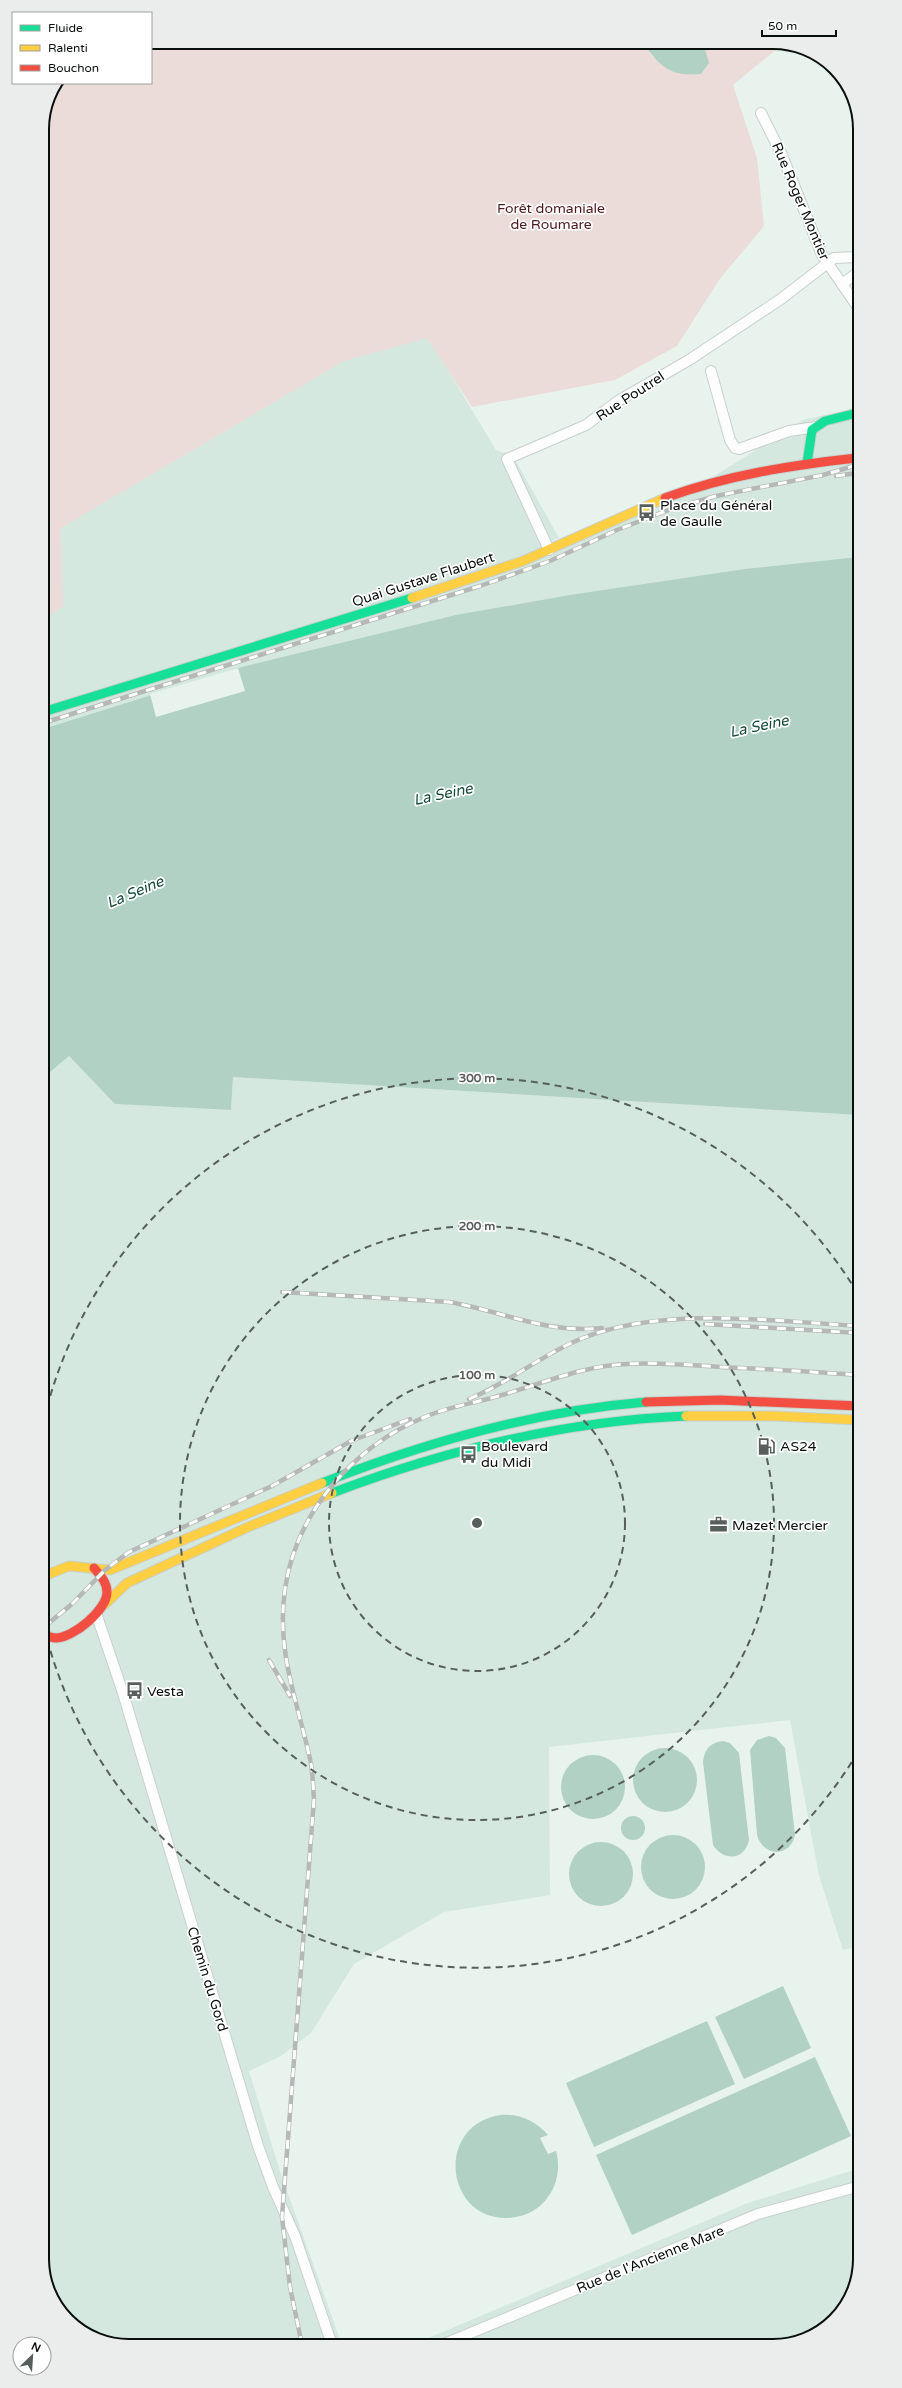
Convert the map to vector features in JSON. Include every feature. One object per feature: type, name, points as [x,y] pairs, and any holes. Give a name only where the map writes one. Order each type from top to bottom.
[{"type":"main road","points":[[807,463],[809,439],[812,430],[838,417],[853,414]]},
{"type":"main road","name":"Quai Gustave Flaubert","points":[[49,710],[363,614],[505,568],[549,550],[662,499],[728,480],[807,463],[853,458]]},
{"type":"main road","points":[[49,1572],[76,1564],[110,1570],[341,1474],[386,1458],[478,1431],[583,1409],[655,1402],[716,1399],[853,1406]]},
{"type":"main road","points":[[49,1637],[56,1638],[70,1632],[97,1616],[105,1604],[126,1582],[348,1485],[484,1443],[608,1418],[689,1406],[716,1399]]},
{"type":"main road","points":[[583,1409],[608,1418],[734,1414],[853,1420]]},
{"type":"main road","points":[[94,1568],[103,1577],[106,1589],[105,1604]]},
{"type":"street","name":"Rue Roger Montier","points":[[761,113],[782,155],[822,255],[853,300]]},
{"type":"street","points":[[827,262],[834,258],[853,257]]},
{"type":"street","name":"Rue Poutrel","points":[[549,550],[507,459],[586,425],[618,401],[689,360],[781,299],[827,262]]},
{"type":"street","points":[[842,284],[853,276]]},
{"type":"street","points":[[711,371],[730,440],[735,448],[739,449],[754,445],[790,431],[816,427]]},
{"type":"street","name":"Chemin du Gord","points":[[97,1616],[123,1693],[258,2146],[273,2186],[295,2236],[330,2339]]},
{"type":"street","name":"Rue de l'Ancienne Mare","points":[[456,2339],[758,2214],[853,2188]]},
{"type":"shaded area","points":[[427,328],[439,355],[496,450],[513,456],[559,538],[549,542],[554,550],[692,490],[805,419],[853,410],[853,588],[49,762],[49,562],[53,530],[76,511],[152,474],[264,408],[292,370]]},
{"type":"shaded area","points":[[69,1056],[115,1104],[231,1110],[233,1077],[853,1115],[853,1948],[843,1950],[819,1876],[790,1720],[549,1747],[550,1895],[444,1912],[354,1964],[311,2033],[281,2056],[249,2071],[280,2171],[340,2339],[124,2339],[109,2336],[89,2328],[69,2312],[57,2294],[52,2279],[49,2259],[49,1073]]},
{"type":"shaded area","points":[[853,2170],[853,2259],[849,2284],[845,2294],[833,2312],[826,2319],[803,2333],[773,2339],[426,2339],[748,2203]]},
{"type":"green space","name":"Forêt domaniale de Roumare","points":[[152,49],[647,49],[653,57],[699,49],[777,49],[733,85],[757,158],[764,226],[719,280],[677,346],[615,380],[472,407],[427,338],[344,361],[61,528],[63,607],[49,615],[49,124],[53,104],[63,84],[152,84]]},
{"type":"water","points":[[647,49],[705,49],[709,63],[701,74],[681,74],[666,68],[654,58]]},
{"type":"water","name":"La Seine","points":[[853,558],[853,1115],[233,1077],[231,1110],[115,1104],[69,1056],[49,1073],[49,727],[238,668],[456,615],[570,595],[745,569]]},
{"type":"water","points":[[769,1736],[776,1738],[785,1748],[795,1835],[788,1848],[776,1852],[765,1848],[757,1835],[750,1750],[757,1740]]},
{"type":"water","points":[[723,1741],[730,1743],[739,1753],[749,1840],[747,1847],[743,1852],[734,1856],[723,1854],[713,1845],[703,1762],[705,1753],[709,1747],[715,1743]]},
{"type":"water","points":[[659,1748],[671,1748],[688,1757],[695,1768],[697,1780],[695,1792],[688,1803],[671,1812],[659,1812],[647,1807],[638,1798],[633,1786],[633,1774],[638,1762],[647,1753]]},
{"type":"water","points":[[587,1755],[599,1755],[616,1764],[623,1775],[625,1787],[623,1799],[616,1810],[599,1819],[587,1819],[575,1814],[566,1805],[561,1793],[561,1781],[566,1769],[575,1760]]},
{"type":"water","points":[[633,1816],[641,1820],[645,1828],[641,1836],[633,1840],[625,1836],[621,1828],[625,1820]]},
{"type":"water","points":[[667,1835],[679,1835],[696,1844],[703,1855],[705,1867],[703,1879],[696,1890],[679,1899],[667,1899],[655,1894],[646,1885],[641,1873],[641,1861],[646,1849],[655,1840]]},
{"type":"water","points":[[595,1842],[607,1842],[624,1851],[631,1862],[633,1874],[631,1886],[624,1897],[607,1906],[595,1906],[583,1901],[574,1892],[569,1880],[569,1868],[574,1856],[583,1847]]},
{"type":"water","points":[[783,1986],[811,2048],[744,2079],[715,2017]]},
{"type":"water","points":[[707,2021],[735,2084],[594,2147],[566,2083]]},
{"type":"water","points":[[815,2057],[851,2136],[632,2235],[596,2155]]},
{"type":"water","points":[[501,2115],[514,2115],[527,2119],[543,2130],[548,2135],[540,2138],[548,2154],[556,2151],[558,2165],[555,2184],[544,2202],[537,2209],[528,2213],[508,2218],[487,2215],[471,2204],[460,2189],[456,2171],[457,2152],[465,2135],[480,2122]]},
{"type":"pier","points":[[238,668],[245,691],[156,717],[150,694]]},
{"type":"railway","points":[[49,721],[480,586],[550,561],[617,530],[671,509],[716,496],[823,475],[853,466]]},
{"type":"railway","points":[[836,476],[853,474]]},
{"type":"railway","points":[[282,1292],[449,1302],[543,1325],[562,1328],[602,1328]]},
{"type":"railway","points":[[469,1399],[498,1385],[539,1360],[568,1345],[583,1338],[615,1328],[649,1322],[720,1318],[853,1326]]},
{"type":"railway","points":[[705,1324],[853,1333]]},
{"type":"railway","points":[[301,2339],[290,2287],[282,2217],[314,1799],[311,1764],[289,1675],[283,1633],[283,1612],[285,1589],[291,1561],[315,1508],[332,1485],[352,1464],[375,1445],[399,1430],[425,1417],[444,1410],[492,1398],[594,1368],[610,1365],[650,1363],[853,1375]]},
{"type":"railway","points":[[49,1623],[72,1604],[105,1570],[129,1552],[272,1486],[351,1441],[410,1419]]},
{"type":"railway","points":[[269,1660],[290,1696]]},
{"type":"traffic: fast","points":[[807,463],[812,430],[825,421],[853,414]]},
{"type":"traffic: fast","points":[[49,710],[412,598]]},
{"type":"traffic: fast","points":[[322,1483],[401,1454],[481,1430],[604,1406],[646,1402]]},
{"type":"traffic: fast","points":[[332,1493],[418,1464],[506,1440],[595,1424],[686,1416]]},
{"type":"traffic: slow","points":[[412,598],[523,561],[665,498]]},
{"type":"traffic: slow","points":[[686,1416],[774,1416],[853,1420]]},
{"type":"traffic: slow","points":[[49,1574],[69,1566],[110,1570],[322,1483]]},
{"type":"traffic: slow","points":[[105,1604],[127,1583],[248,1527],[332,1493]]},
{"type":"traffic: jam","points":[[665,498],[736,477],[808,464],[853,458]]},
{"type":"traffic: jam","points":[[646,1402],[720,1400],[853,1406]]},
{"type":"traffic: jam","points":[[49,1636],[56,1638],[63,1637],[80,1628],[88,1622],[101,1607],[106,1599],[107,1588],[103,1579],[94,1568]]},
{"type":"place","name":"Place du Général de Gaulle","points":[[647,513]]},
{"type":"place","name":"AS24","points":[[767,1446]]},
{"type":"place","name":"Boulevard du Midi","points":[[468,1454]]},
{"type":"place","name":"Mazet Mercier","points":[[719,1525]]},
{"type":"place","name":"Vesta","points":[[134,1691]]}]
